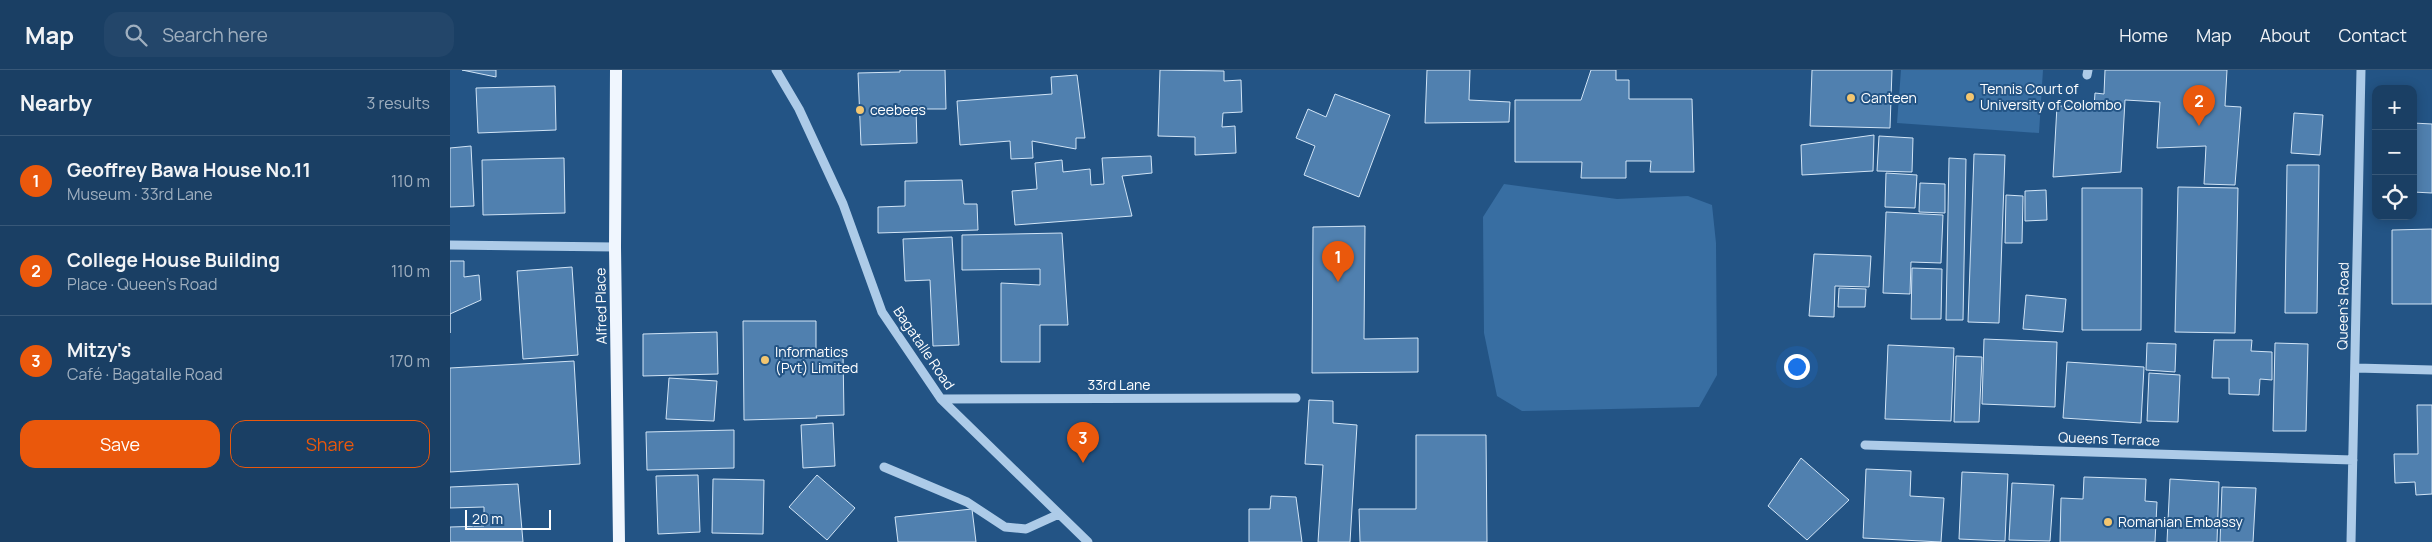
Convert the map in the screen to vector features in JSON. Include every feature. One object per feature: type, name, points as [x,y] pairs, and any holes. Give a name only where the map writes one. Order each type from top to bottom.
[{"type":"main road","name":"Alfred Place","points":[[616,70],[615,247],[619,542]]},
{"type":"street","name":"Bagatalle Road","points":[[776,70],[799,109],[843,204],[882,312],[941,399],[1088,542]]},
{"type":"street","name":"Queen's Road","points":[[2351,542],[2361,70]]},
{"type":"street","points":[[450,245],[615,247]]},
{"type":"street","points":[[2356,368],[2432,370]]},
{"type":"street","name":"33rd Lane","points":[[941,399],[1296,398]]},
{"type":"street","name":"Queens Terrace","points":[[1864,445],[2353,460]]},
{"type":"street","points":[[884,467],[967,502],[1005,527],[1026,529],[1059,514]]},
{"type":"shaded area","name":"Tennis Court of University of Colombo","points":[[1901,70],[2043,70],[2039,133],[1897,123]]},
{"type":"shaded area","points":[[1504,184],[1617,199],[1688,196],[1712,205],[1716,243],[1717,375],[1699,407],[1522,411],[1497,396],[1484,333],[1483,217]]},
{"type":"building","points":[[462,70],[496,70],[496,77]]},
{"type":"building","points":[[900,70],[945,70],[946,109],[916,109],[917,143],[861,145],[858,73],[900,72]]},
{"type":"building","points":[[1160,70],[1224,71],[1224,81],[1241,80],[1242,112],[1223,113],[1222,127],[1235,126],[1236,153],[1195,155],[1195,137],[1158,136]]},
{"type":"building","points":[[1427,70],[1470,70],[1469,100],[1510,102],[1509,122],[1425,123]]},
{"type":"building","points":[[1591,70],[1616,70],[1616,80],[1629,80],[1629,99],[1692,99],[1694,172],[1650,172],[1651,161],[1626,161],[1626,178],[1581,178],[1582,162],[1515,162],[1515,100],[1581,100]]},
{"type":"building","name":"Canteen","points":[[1812,70],[1892,70],[1890,128],[1810,126]]},
{"type":"building","points":[[2105,70],[2227,70],[2225,106],[2241,107],[2235,185],[2204,184],[2206,146],[2157,148],[2160,102],[2125,100],[2121,172],[2053,177],[2057,106],[2094,107],[2095,93],[2104,94]]},
{"type":"building","points":[[1077,75],[1085,138],[1076,138],[1076,149],[1032,141],[1033,158],[1011,159],[1010,141],[960,145],[957,101],[1052,94],[1051,77]]},
{"type":"building","points":[[555,86],[556,130],[478,133],[476,88]]},
{"type":"building","points":[[1335,94],[1390,115],[1359,197],[1304,175],[1315,146],[1296,138],[1308,109],[1326,117]]},
{"type":"building","points":[[2294,113],[2323,115],[2320,155],[2291,153]]},
{"type":"building","points":[[2417,123],[2432,124],[2432,193],[2417,192]]},
{"type":"building","points":[[1874,135],[1873,171],[1802,175],[1801,145]]},
{"type":"building","points":[[1879,136],[1913,138],[1912,172],[1877,171]]},
{"type":"building","points":[[471,146],[474,206],[450,207],[450,148]]},
{"type":"building","points":[[1974,154],[2005,155],[1999,323],[1968,322]]},
{"type":"building","points":[[1151,156],[1152,173],[1122,176],[1132,216],[1015,225],[1012,191],[1037,189],[1035,163],[1062,160],[1063,172],[1090,169],[1091,185],[1104,184],[1102,158]]},
{"type":"building","points":[[564,158],[565,213],[483,215],[482,160]]},
{"type":"building","points":[[1949,158],[1966,159],[1963,320],[1946,320]]},
{"type":"building","points":[[2287,165],[2319,165],[2317,313],[2285,313]]},
{"type":"building","points":[[1886,173],[1917,175],[1915,208],[1885,207]]},
{"type":"building","points":[[962,180],[964,204],[977,204],[978,230],[878,233],[878,207],[905,206],[905,181]]},
{"type":"building","points":[[1920,183],[1945,184],[1945,213],[1919,212]]},
{"type":"building","points":[[2178,187],[2238,188],[2235,333],[2175,332]]},
{"type":"building","points":[[2082,188],[2142,188],[2141,330],[2082,330]]},
{"type":"building","points":[[2046,190],[2047,220],[2025,221],[2025,191]]},
{"type":"building","points":[[2006,195],[2023,196],[2022,243],[2005,243]]},
{"type":"building","points":[[1886,212],[1943,215],[1941,263],[1911,262],[1910,294],[1883,293]]},
{"type":"building","points":[[1365,226],[1364,339],[1418,338],[1418,372],[1312,373],[1313,227]]},
{"type":"building","points":[[2432,229],[2432,304],[2392,304],[2392,230]]},
{"type":"building","points":[[1062,233],[1068,325],[1040,325],[1040,362],[1001,362],[1001,283],[1040,285],[1040,269],[962,270],[962,235]]},
{"type":"building","points":[[952,237],[959,345],[933,346],[930,280],[905,281],[903,239]]},
{"type":"building","points":[[1814,254],[1871,256],[1869,287],[1835,286],[1834,317],[1809,316]]},
{"type":"building","points":[[450,261],[464,261],[464,277],[479,275],[481,300],[450,314]]},
{"type":"building","points":[[572,267],[578,355],[523,359],[517,271]]},
{"type":"building","points":[[1912,268],[1942,269],[1941,319],[1911,319]]},
{"type":"building","points":[[1839,288],[1866,289],[1865,307],[1838,307]]},
{"type":"building","points":[[2026,295],[2066,299],[2063,332],[2023,329]]},
{"type":"building","points":[[743,321],[816,321],[816,354],[843,353],[844,415],[816,416],[817,418],[744,420]]},
{"type":"building","points":[[717,332],[718,374],[643,376],[643,334]]},
{"type":"building","points":[[1984,339],[2057,342],[2055,407],[1982,404]]},
{"type":"building","points":[[2214,340],[2252,340],[2251,351],[2272,352],[2272,380],[2260,379],[2259,395],[2229,394],[2229,378],[2212,378]]},
{"type":"building","points":[[2147,343],[2176,344],[2175,372],[2146,370]]},
{"type":"building","points":[[2275,343],[2308,344],[2306,431],[2273,431]]},
{"type":"building","points":[[1888,345],[1954,348],[1951,421],[1885,419]]},
{"type":"building","points":[[1956,356],[1982,357],[1979,422],[1954,422]]},
{"type":"building","points":[[574,361],[580,464],[450,472],[450,368]]},
{"type":"building","points":[[2067,362],[2144,367],[2141,423],[2063,418]]},
{"type":"building","points":[[2149,373],[2180,375],[2178,422],[2147,421]]},
{"type":"building","points":[[669,378],[717,381],[714,421],[666,419]]},
{"type":"building","points":[[1309,400],[1333,401],[1333,423],[1357,425],[1350,542],[1318,542],[1323,465],[1305,464]]},
{"type":"building","points":[[2417,405],[2432,405],[2432,494],[2416,495],[2415,482],[2395,483],[2394,454],[2418,454]]},
{"type":"building","points":[[833,423],[835,466],[803,468],[801,425]]},
{"type":"building","points":[[734,430],[734,468],[647,470],[646,432]]},
{"type":"building","points":[[1416,435],[1486,435],[1487,542],[1360,542],[1359,509],[1416,509]]},
{"type":"building","points":[[1801,458],[1849,500],[1807,540],[1768,506]]},
{"type":"building","points":[[1866,469],[1911,471],[1910,496],[1944,498],[1941,542],[1863,538]]},
{"type":"building","points":[[1962,472],[2008,474],[2005,541],[1959,539]]},
{"type":"building","points":[[698,475],[700,532],[658,534],[656,476]]},
{"type":"building","points":[[817,475],[855,508],[827,540],[789,507]]},
{"type":"building","name":"Romanian Embassy","points":[[2084,477],[2146,479],[2145,501],[2157,502],[2155,542],[2060,542],[2061,498],[2083,499]]},
{"type":"building","points":[[713,479],[764,480],[763,534],[712,533]]},
{"type":"building","points":[[2170,479],[2219,482],[2217,542],[2167,542]]},
{"type":"building","points":[[2012,483],[2054,485],[2050,541],[2009,540]]},
{"type":"building","points":[[518,484],[523,542],[450,542],[450,527],[484,526],[484,507],[450,508],[450,487]]},
{"type":"building","points":[[2222,487],[2256,488],[2253,542],[2220,542]]},
{"type":"building","points":[[1271,496],[1296,497],[1302,542],[1249,542],[1249,509],[1270,509]]},
{"type":"building","points":[[972,509],[976,542],[898,542],[895,517]]},
{"type":"place","name":"Tennis Court of University of Colombo","points":[[1970,97]]},
{"type":"place","name":"Canteen","points":[[1851,98]]},
{"type":"place","name":"ceebees","points":[[860,110]]},
{"type":"place","name":"College House Building","points":[[2199,126]]},
{"type":"place","name":"Geoffrey Bawa House No.11","points":[[1338,282]]},
{"type":"place","name":"Informatics (Pvt) Limited","points":[[765,360]]},
{"type":"place","name":"Mitzy's","points":[[1083,463]]},
{"type":"place","name":"Romanian Embassy","points":[[2108,522]]}]
